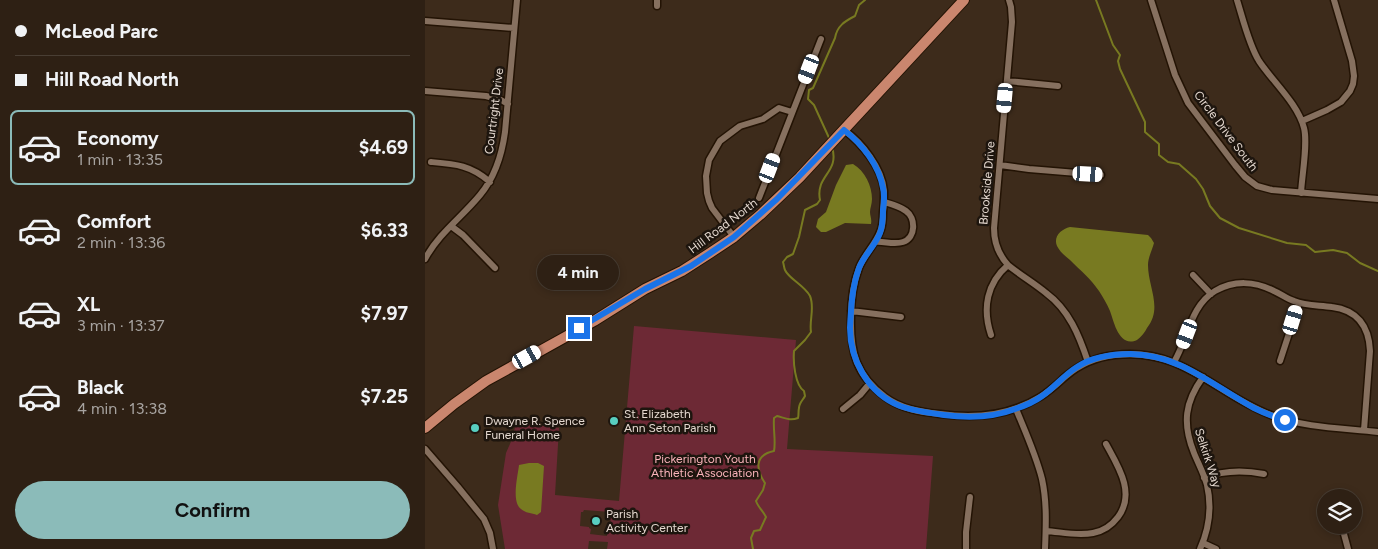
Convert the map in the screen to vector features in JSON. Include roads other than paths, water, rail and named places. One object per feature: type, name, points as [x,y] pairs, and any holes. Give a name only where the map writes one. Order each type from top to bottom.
[{"type":"main road","name":"Hill Road North","points":[[425,428],[453,404],[486,381],[645,289],[691,266],[734,237],[777,199],[824,151],[964,0]]},
{"type":"street","name":"Courtright Drive","points":[[425,259],[432,247],[481,195],[490,182],[499,161],[503,147],[508,104],[517,0]]},
{"type":"street","name":"Brookside Drive","points":[[1009,0],[1012,22],[994,236],[998,251],[1008,265],[1044,291],[1061,307],[1074,326],[1088,362]]},
{"type":"street","name":"Circle Drive South","points":[[1151,0],[1175,75],[1184,96],[1245,177],[1257,186],[1273,190],[1378,199]]},
{"type":"street","points":[[1237,0],[1252,46],[1259,60],[1297,111],[1302,121],[1306,136],[1301,193]]},
{"type":"street","points":[[1302,121],[1341,102],[1353,84],[1355,76],[1353,61],[1334,0]]},
{"type":"street","points":[[425,22],[515,28]]},
{"type":"street","points":[[759,198],[821,39]]},
{"type":"street","points":[[1007,81],[1059,86]]},
{"type":"street","points":[[425,91],[486,96],[508,104]]},
{"type":"street","points":[[734,237],[709,201],[706,176],[709,160],[720,141],[739,126],[763,119],[779,108],[792,112]]},
{"type":"street","points":[[844,130],[860,144],[874,164],[882,183],[884,202],[882,228],[875,242],[865,255],[854,288],[851,310],[853,354],[859,368],[870,383],[885,397],[898,405],[929,412],[968,417],[999,414],[1016,409],[1042,396],[1078,366],[1107,356],[1130,354],[1174,362],[1249,405],[1271,415],[1301,424],[1378,432]]},
{"type":"street","points":[[431,162],[465,166],[479,173],[490,182]]},
{"type":"street","points":[[1000,165],[1101,175]]},
{"type":"street","points":[[875,242],[904,242],[913,232],[912,218],[907,212],[884,202]]},
{"type":"street","points":[[451,226],[463,235],[495,268]]},
{"type":"street","points":[[425,243],[432,247]]},
{"type":"street","points":[[991,334],[986,316],[988,295],[993,281],[1008,265]]},
{"type":"street","points":[[1193,275],[1211,294]]},
{"type":"street","points":[[1174,362],[1195,313],[1204,300],[1223,287],[1238,283],[1261,285],[1299,303],[1341,308],[1356,316],[1365,326],[1368,333],[1370,350],[1364,430]]},
{"type":"street","points":[[1280,361],[1299,303]]},
{"type":"street","points":[[851,310],[901,318]]},
{"type":"street","points":[[1370,350],[1378,351]]},
{"type":"street","name":"Selkirk Way","points":[[1201,546],[1208,526],[1210,511],[1209,495],[1190,442],[1186,419],[1187,409],[1192,396],[1203,377]]},
{"type":"street","points":[[843,409],[860,396],[870,383]]},
{"type":"street","points":[[1016,409],[1041,476],[1045,503],[1045,549]]},
{"type":"street","points":[[1046,531],[1091,534],[1105,529],[1121,513],[1126,499],[1125,484],[1121,470],[1106,444]]},
{"type":"street","points":[[425,450],[484,520],[493,549]]},
{"type":"street","points":[[1204,478],[1234,471],[1265,474]]},
{"type":"street","points":[[966,549],[971,497]]},
{"type":"street","points":[[1344,534],[1348,549]]},
{"type":"street","points":[[1201,546],[1216,549]]},
{"type":"waterway","points":[[830,140],[814,105],[808,99],[809,90],[813,88],[838,30],[845,22],[855,16],[859,5],[865,0]]},
{"type":"waterway","points":[[1096,0],[1113,45],[1120,55],[1118,61],[1120,69],[1145,122],[1145,132],[1159,144],[1159,155],[1168,162],[1179,164],[1196,179],[1203,189],[1210,206],[1220,218],[1239,228],[1287,243],[1306,245],[1315,252],[1333,250],[1347,253],[1360,263],[1378,271]]},
{"type":"waterway","points":[[753,549],[751,538],[754,531],[760,530],[766,517],[756,501],[765,483],[760,473],[760,459],[774,451],[774,418],[777,416],[790,419],[798,418],[800,405],[805,396],[794,367],[794,351],[811,332],[811,301],[807,292],[787,273],[783,262],[793,254],[805,210],[817,204],[820,200],[819,192],[821,185],[833,163],[832,147]]},
{"type":"place","name":"St. Elizabeth Ann Seton Parish","points":[[614,421]]},
{"type":"place","name":"Dwayne R. Spence Funeral Home","points":[[475,428]]},
{"type":"place","name":"Parish Activity Center","points":[[596,521]]},
{"type":"park label","name":"Pickerington Youth Athletic Association","points":[[705,466]]}]
